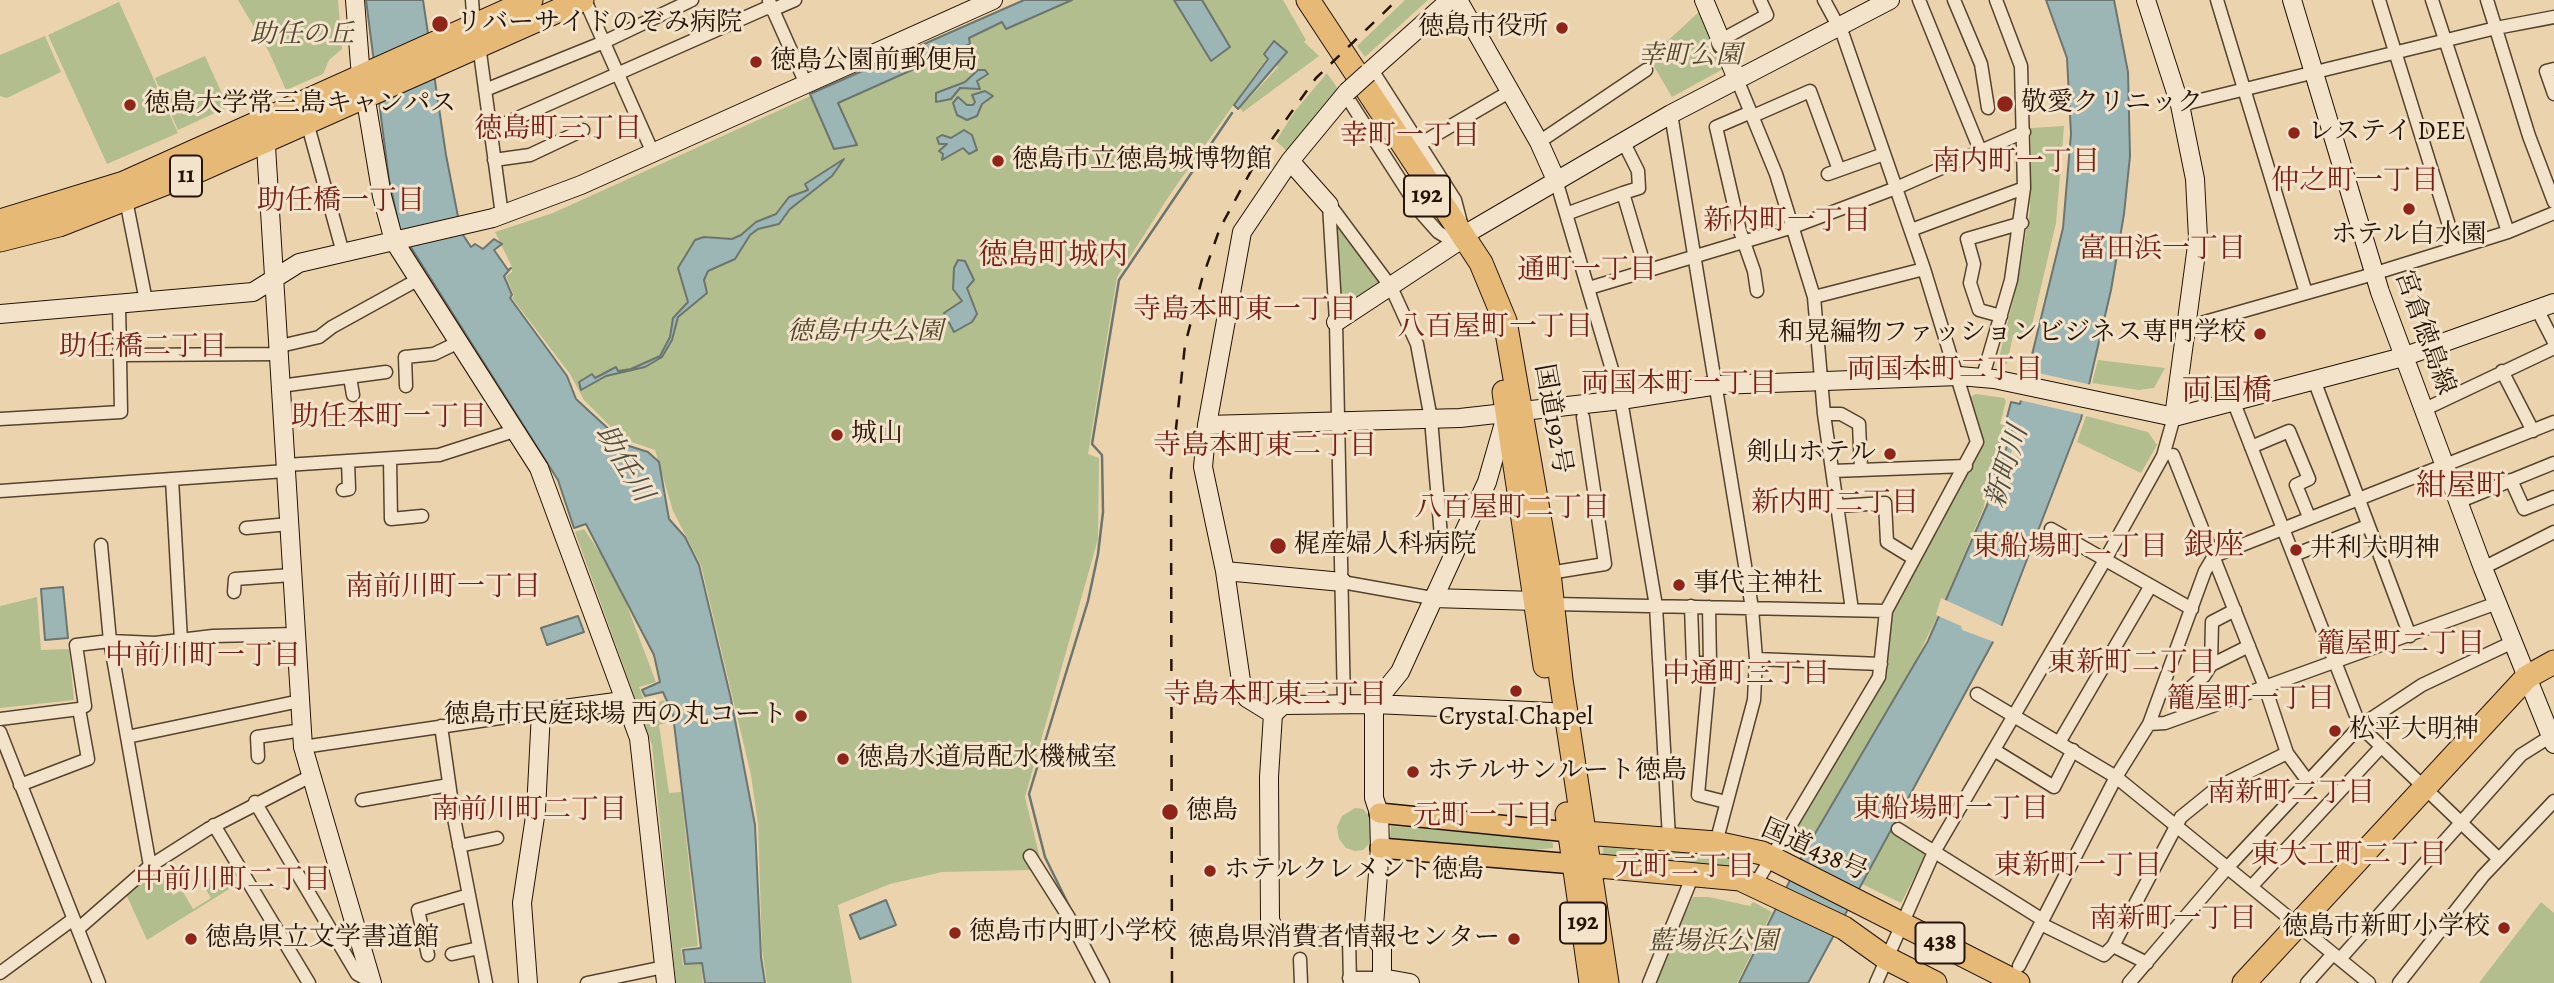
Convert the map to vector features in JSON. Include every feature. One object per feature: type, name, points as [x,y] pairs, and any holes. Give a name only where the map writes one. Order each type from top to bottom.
[{"type":"highway","name":"11","points":[[0,240],[59,225],[125,200],[265,130],[476,35],[531,0]]},
{"type":"highway","name":"11","points":[[476,35],[584,0]]},
{"type":"highway","name":"国道192号","points":[[1298,0],[1460,239],[1481,263],[1505,321],[1515,412],[1545,603],[1561,680],[1577,832]]},
{"type":"highway","name":"国道192号","points":[[1308,0],[1460,239]]},
{"type":"highway","name":"11","points":[[0,221],[124,183],[265,130],[307,122],[369,83]]},
{"type":"highway","name":"国道192号","points":[[1515,412],[1549,573],[1545,603],[1551,712],[1607,983]]},
{"type":"highway","points":[[2245,983],[2527,677],[2554,662]]},
{"type":"highway","name":"国道438号","points":[[1577,832],[1716,843],[1778,859],[1902,923],[2019,975]]},
{"type":"highway","name":"国道192号","points":[[1583,865],[1591,983]]},
{"type":"highway","name":"国道438号","points":[[1583,865],[1740,879],[1844,928],[1886,958],[1935,983]]},
{"type":"main road","points":[[1379,814],[1577,832]]},
{"type":"main road","points":[[1380,848],[1583,865]]},
{"type":"street","points":[[355,0],[369,83],[382,196],[399,240],[419,279],[539,468],[642,754],[665,975],[587,983]]},
{"type":"street","points":[[472,0],[502,215]]},
{"type":"street","points":[[584,0],[653,153]]},
{"type":"street","points":[[485,90],[604,42],[692,0]]},
{"type":"street","points":[[490,130],[770,5],[795,0]]},
{"type":"street","points":[[1273,714],[1247,698],[1242,688],[1225,571],[1203,467],[1242,232],[1290,160],[1346,93],[1450,0]]},
{"type":"street","points":[[1458,0],[1539,142],[1556,180],[1621,400],[1656,606],[1669,838]]},
{"type":"street","points":[[1704,0],[1752,114],[1793,227],[1814,297],[1824,414],[1852,610]]},
{"type":"street","points":[[1721,40],[1767,15],[1760,0]]},
{"type":"street","points":[[1762,888],[1879,677],[1886,611],[1977,442],[1959,376],[1911,230],[1839,26],[1824,0]]},
{"type":"street","points":[[1336,322],[1460,239],[1623,141],[1890,0]]},
{"type":"street","points":[[1919,0],[1980,150]]},
{"type":"street","points":[[1954,0],[1982,64],[1987,108]]},
{"type":"street","points":[[1983,376],[2001,316],[2022,223],[2024,188],[2021,66],[1996,0]]},
{"type":"street","points":[[1876,983],[1934,852],[2163,456],[2174,417],[2198,222],[2192,155],[2180,105],[2146,0]]},
{"type":"street","points":[[2217,0],[2306,293]]},
{"type":"street","name":"宮倉徳島線","points":[[2292,0],[2374,273],[2403,357],[2552,740]]},
{"type":"street","points":[[2379,0],[2456,248]]},
{"type":"street","points":[[2432,0],[2508,232]]},
{"type":"street","points":[[2487,0],[2529,136],[2554,202]]},
{"type":"street","points":[[0,314],[253,292],[299,263],[502,215],[549,199],[984,2]]},
{"type":"street","points":[[770,5],[806,84]]},
{"type":"street","points":[[2180,105],[2496,28],[2554,17]]},
{"type":"street","points":[[2554,69],[2546,71],[2554,94]]},
{"type":"street","points":[[1539,142],[1646,70]]},
{"type":"street","points":[[1370,72],[1455,200],[1460,239]]},
{"type":"street","points":[[1757,291],[1716,127],[1814,90],[1833,172],[1884,154]]},
{"type":"street","points":[[1420,144],[1509,92]]},
{"type":"street","points":[[1346,93],[1422,214],[1438,232],[1460,239]]},
{"type":"street","points":[[1671,114],[1718,385],[1752,608],[1756,659],[1754,700],[1716,843]]},
{"type":"street","points":[[307,122],[343,253]]},
{"type":"street","points":[[265,130],[303,738],[311,776],[373,983]]},
{"type":"street","points":[[494,160],[530,155],[583,130]]},
{"type":"street","points":[[1589,289],[1793,227],[1896,188],[2024,132]]},
{"type":"street","points":[[1566,214],[1639,188],[1635,162],[1623,141]]},
{"type":"street","points":[[1290,160],[1329,205],[1391,287],[1417,344],[1431,419],[1441,536],[1453,553]]},
{"type":"street","points":[[1911,230],[2024,188]]},
{"type":"street","points":[[1623,193],[1646,271]]},
{"type":"street","points":[[125,200],[146,301]]},
{"type":"street","points":[[1329,205],[1336,322],[1344,705]]},
{"type":"street","points":[[2187,327],[2508,232],[2554,213]]},
{"type":"street","points":[[2001,316],[1979,310],[1970,283],[1974,264],[1967,239],[2022,223]]},
{"type":"street","points":[[1814,297],[1924,269]]},
{"type":"street","points":[[122,355],[280,350],[319,337],[419,279]]},
{"type":"street","points":[[0,419],[121,412],[120,303]]},
{"type":"street","points":[[1208,425],[1431,419],[1621,400],[1718,385],[1959,376],[1983,376],[2174,417],[2403,357],[2546,306],[2554,345],[2423,410]]},
{"type":"street","points":[[406,386],[405,357],[434,354],[459,342]]},
{"type":"street","points":[[2502,371],[2533,431]]},
{"type":"street","points":[[280,386],[386,372]]},
{"type":"street","points":[[350,377],[353,395]]},
{"type":"street","points":[[2314,380],[2356,498],[2410,636]]},
{"type":"street","points":[[2234,403],[2360,726],[2499,859]]},
{"type":"street","points":[[1515,412],[1487,482],[1400,672],[1374,704],[1374,798],[1379,814],[1380,848],[1376,920],[1365,936],[1294,938],[1278,933],[1272,925],[1269,777],[1273,714],[1283,705],[1374,704],[1551,712]]},
{"type":"street","points":[[1824,414],[1841,414],[1859,424],[1861,469]]},
{"type":"street","points":[[1549,573],[1605,564],[1583,417]]},
{"type":"street","points":[[2019,975],[2042,922],[2116,777],[2149,723],[2214,556],[2554,422]]},
{"type":"street","points":[[0,491],[439,455],[517,430]]},
{"type":"street","points":[[2250,446],[2289,431],[2309,479],[2297,485],[2309,517]]},
{"type":"street","points":[[2173,455],[2265,687],[2287,753],[2307,780]]},
{"type":"street","points":[[390,459],[391,519],[422,516]]},
{"type":"street","points":[[343,490],[349,489],[348,461]]},
{"type":"street","points":[[2458,502],[2554,463]]},
{"type":"street","points":[[1833,471],[1966,466]]},
{"type":"street","points":[[172,479],[181,640]]},
{"type":"street","points":[[2511,480],[2524,509],[2554,497]]},
{"type":"street","points":[[1838,506],[1885,503],[1887,542],[1913,558]]},
{"type":"street","points":[[246,527],[289,524]]},
{"type":"street","points":[[2294,555],[2367,526]]},
{"type":"street","points":[[2051,529],[2150,587],[2192,608]]},
{"type":"street","points":[[2483,568],[2554,532]]},
{"type":"street","points":[[101,545],[110,641],[150,866]]},
{"type":"street","points":[[1225,571],[1342,582],[1432,598],[1886,611]]},
{"type":"street","points":[[234,592],[235,579],[292,575]]},
{"type":"street","points":[[2060,741],[2150,587]]},
{"type":"street","points":[[2149,723],[2165,723],[2497,603]]},
{"type":"street","points":[[1691,606],[1693,663],[1710,663]]},
{"type":"street","points":[[1709,607],[1710,663],[1698,795],[1726,802]]},
{"type":"street","points":[[2211,665],[2212,622],[2235,610]]},
{"type":"street","points":[[0,719],[85,706],[76,645],[110,641],[155,643],[296,634]]},
{"type":"street","points":[[2129,983],[2227,868],[2360,726],[2422,685],[2512,642]]},
{"type":"street","points":[[2192,713],[2182,695],[2204,676],[2211,665],[2249,646]]},
{"type":"street","points":[[1756,659],[1881,664]]},
{"type":"street","points":[[1977,694],[2060,741],[2116,777],[2369,983]]},
{"type":"street","points":[[127,737],[300,701]]},
{"type":"street","points":[[258,757],[257,737],[303,738],[441,726],[623,701]]},
{"type":"street","points":[[20,785],[88,759],[79,709]]},
{"type":"street","points":[[528,983],[522,903],[536,810],[541,712]]},
{"type":"street","points":[[441,726],[459,846],[486,983]]},
{"type":"street","points":[[0,732],[99,983]]},
{"type":"street","points":[[2306,983],[2337,956],[2521,755],[2552,740]]},
{"type":"street","points":[[2251,887],[2381,747]]},
{"type":"street","points":[[1994,750],[2054,787],[2073,750]]},
{"type":"street","points":[[1898,829],[2042,922],[2104,955],[2113,946],[2180,817],[2218,787],[2287,753]]},
{"type":"street","points":[[0,973],[75,924],[150,866],[214,825],[311,776]]},
{"type":"street","points":[[362,800],[449,786]]},
{"type":"street","points":[[2399,983],[2499,859],[2554,801]]},
{"type":"street","points":[[255,802],[357,974],[373,983]]},
{"type":"street","points":[[214,825],[309,983]]},
{"type":"street","points":[[459,846],[497,838]]},
{"type":"street","points":[[1030,856],[1068,916],[1103,983]]},
{"type":"street","points":[[1649,983],[1692,874]]},
{"type":"street","points":[[428,955],[418,910],[469,895]]},
{"type":"street","points":[[1370,931],[1382,947],[1382,978]]},
{"type":"street","points":[[1349,938],[1350,980],[1382,978],[1410,983]]},
{"type":"street","points":[[2113,946],[2147,963]]},
{"type":"street","points":[[452,954],[479,948]]},
{"type":"street","points":[[1300,959],[1301,983]]},
{"type":"green space","name":"助任の丘","points":[[238,0],[338,0],[342,49],[329,60],[323,74],[286,90],[269,52]]},
{"type":"green space","name":"徳島中央公園","points":[[1022,0],[1283,0],[1306,40],[1304,42],[1319,56],[1243,112],[1240,108],[1278,67],[1269,55],[1171,193],[1117,277],[1088,454],[1099,458],[1098,539],[1025,797],[1040,858],[1031,870],[942,872],[890,884],[838,905],[852,983],[767,983],[762,949],[758,825],[751,775],[701,565],[673,511],[655,450],[623,439],[584,400],[570,374],[512,298],[514,296],[506,276],[512,272],[512,267],[495,232],[553,213]]},
{"type":"green space","points":[[1405,0],[1428,0],[1365,57],[1357,46]]},
{"type":"green space","points":[[119,2],[178,133],[107,164],[48,35]]},
{"type":"green space","name":"幸町公園","points":[[1701,10],[1723,69],[1672,97],[1649,58]]},
{"type":"green space","points":[[45,36],[61,72],[7,98],[0,96],[0,55]]},
{"type":"green space","points":[[205,56],[228,107],[178,130],[155,78]]},
{"type":"green space","points":[[1327,73],[1338,89],[1288,152],[1276,141],[1295,111]]},
{"type":"green space","points":[[2064,126],[2056,223],[2029,338],[2013,335],[2007,364],[1998,362],[2018,280],[2030,210],[2031,128]]},
{"type":"green space","points":[[1336,223],[1379,275],[1382,286],[1341,308]]},
{"type":"green space","points":[[2098,360],[2165,368],[2154,388],[2139,390],[2092,383]]},
{"type":"green space","points":[[1976,394],[2004,398],[2006,401],[2000,424],[2011,427],[1987,484],[1984,507],[1945,600],[1909,675],[1803,854],[1784,844],[1884,676],[1890,613],[1981,444],[1982,435],[1970,397]]},
{"type":"green space","points":[[2086,416],[2148,432],[2157,445],[2141,473],[2077,442]]},
{"type":"green space","points":[[584,529],[606,562],[626,603],[656,682],[639,687],[646,706],[664,700],[672,721],[659,725],[669,793],[681,792],[698,946],[681,948],[683,965],[701,964],[703,983],[676,983],[652,745],[575,532]]},
{"type":"green space","points":[[37,597],[41,650],[69,649],[74,700],[0,708],[0,606]]},
{"type":"green space","points":[[1355,808],[1363,809],[1372,819],[1372,841],[1363,850],[1355,851],[1346,848],[1339,839],[1337,827],[1342,816]]},
{"type":"green space","points":[[1391,826],[1540,838],[1553,843],[1553,848],[1534,850],[1390,838]]},
{"type":"green space","points":[[1892,827],[1927,853],[1901,903],[1860,883]]},
{"type":"green space","points":[[1602,844],[1745,856],[1737,871],[1715,866],[1604,856]]},
{"type":"green space","points":[[157,868],[173,895],[182,890],[193,909],[211,898],[202,883],[228,869],[239,883],[147,940],[126,894]]},
{"type":"green space","name":"藍場浜公園","points":[[1693,897],[1709,897],[1750,906],[1753,902],[1772,912],[1737,983],[1653,983]]},
{"type":"green space","points":[[2541,902],[2554,913],[2554,983],[2479,983]]},
{"type":"water","name":"助任川","points":[[366,0],[423,0],[446,155],[461,232],[471,247],[475,244],[483,249],[494,239],[502,244],[494,250],[508,270],[511,268],[504,276],[512,295],[510,298],[567,376],[576,399],[626,445],[648,452],[659,462],[669,519],[685,537],[699,565],[731,699],[755,825],[761,957],[765,983],[705,983],[702,963],[685,964],[683,950],[701,948],[673,715],[663,692],[645,696],[642,690],[660,682],[654,655],[586,524],[574,528],[558,480],[400,230],[389,179]]},
{"type":"water","points":[[1024,0],[1072,0],[1006,29],[1002,22],[969,38],[970,44],[838,103],[857,145],[834,149],[810,94]]},
{"type":"water","points":[[1174,0],[1202,0],[1230,47],[1211,61]]},
{"type":"water","name":"新町川","points":[[2046,0],[2114,0],[2128,72],[2130,156],[2124,214],[2111,290],[2081,419],[2001,627],[1808,983],[1739,983],[1803,854],[1928,641],[1988,503],[1991,481],[2001,464],[2009,440],[2013,427],[2005,425],[2011,402],[2020,404],[2063,228],[2071,134],[2067,58]]},
{"type":"water","points":[[1274,41],[1287,52],[1238,109],[1234,105],[1268,59],[1264,54]]},
{"type":"water","points":[[978,70],[985,70],[988,74],[977,81],[980,89],[960,88],[951,99],[936,102],[936,93],[965,82]]},
{"type":"water","points":[[985,91],[993,96],[982,104],[977,116],[967,120],[957,115],[953,103],[958,97],[967,105],[973,105],[975,102],[972,95]]},
{"type":"water","points":[[964,130],[972,135],[977,150],[969,154],[963,148],[942,160],[943,154],[939,151],[947,144],[939,144],[937,138],[942,135],[951,138]]},
{"type":"water","points":[[844,159],[832,176],[790,209],[779,224],[758,229],[750,235],[735,259],[708,271],[704,280],[707,293],[678,317],[672,340],[662,357],[645,367],[606,376],[581,390],[579,382],[592,374],[595,378],[616,367],[618,371],[631,369],[660,356],[670,337],[673,318],[688,302],[678,268],[695,240],[704,237],[732,239],[741,235],[756,222],[776,214],[789,197],[808,190],[805,184]]},
{"type":"water","points":[[958,260],[965,261],[974,280],[967,288],[977,314],[972,322],[954,332],[944,313],[962,301],[953,289],[954,268]]},
{"type":"water","points":[[63,587],[68,638],[45,640],[41,589]]},
{"type":"water","points":[[578,616],[584,632],[547,645],[541,628]]},
{"type":"water","points":[[886,900],[896,925],[860,939],[850,915]]},
{"type":"pier","points":[[2025,370],[2092,385],[2085,415],[2019,400]]},
{"type":"pier","points":[[2022,426],[2026,429],[2001,504],[1997,503],[2018,428]]},
{"type":"pier","points":[[1941,598],[2004,627],[1997,643],[1962,630],[1961,626],[1936,615]]},
{"type":"waterway","points":[[1089,937],[1072,912],[1045,857],[1029,794],[1088,601],[1098,554],[1103,512],[1102,455],[1092,444],[1119,280],[1232,113]]},
{"type":"railway","points":[[1172,983],[1171,475],[1185,345],[1202,279],[1220,228],[1257,160],[1316,78],[1397,0]]},
{"type":"place","name":"リバーサイドのぞみ病院","points":[[440,24]]},
{"type":"place","name":"徳島市役所","points":[[1562,28]]},
{"type":"place","name":"徳島公園前郵便局","points":[[756,62]]},
{"type":"place","name":"敬愛クリニック","points":[[2005,104]]},
{"type":"place","name":"徳島大学常三島キャンパス","points":[[130,105]]},
{"type":"place","name":"レステイ DEE","points":[[2294,133]]},
{"type":"place","name":"徳島市立徳島城博物館","points":[[998,161]]},
{"type":"place","name":"ホテル白水園","points":[[2409,209]]},
{"type":"place","name":"和晃編物ファッションビジネス専門学校","points":[[2260,334]]},
{"type":"place","name":"城山","points":[[837,435]]},
{"type":"place","name":"剣山ホテル","points":[[1890,454]]},
{"type":"place","name":"梶産婦人科病院","points":[[1278,546]]},
{"type":"place","name":"井利大明神","points":[[2296,550]]},
{"type":"place","name":"事代主神社","points":[[1679,585]]},
{"type":"place","name":"Crystal Chapel","points":[[1516,691]]},
{"type":"place","name":"徳島市民庭球場 西の丸コート","points":[[801,716]]},
{"type":"place","name":"松平大明神","points":[[2335,731]]},
{"type":"place","name":"徳島水道局配水機械室","points":[[843,759]]},
{"type":"place","name":"ホテルサンルート徳島","points":[[1413,772]]},
{"type":"place","name":"徳島","points":[[1170,812]]},
{"type":"place","name":"ホテルクレメント徳島","points":[[1210,871]]},
{"type":"place","name":"徳島市新町小学校","points":[[2504,928]]},
{"type":"place","name":"徳島市内町小学校","points":[[955,933]]},
{"type":"place","name":"徳島県立文学書道館","points":[[191,939]]},
{"type":"place","name":"徳島県消費者情報センター","points":[[1514,939]]},
{"type":"district","name":"徳島町三丁目","points":[[558,130]]},
{"type":"district","name":"幸町一丁目","points":[[1410,137]]},
{"type":"district","name":"南内町一丁目","points":[[2016,163]]},
{"type":"district","name":"仲之町一丁目","points":[[2355,182]]},
{"type":"district","name":"助任橋一丁目","points":[[341,202]]},
{"type":"district","name":"新内町一丁目","points":[[1787,222]]},
{"type":"district","name":"富田浜一丁目","points":[[2162,250]]},
{"type":"district","name":"徳島町城内","points":[[1053,257]]},
{"type":"district","name":"通町一丁目","points":[[1587,271]]},
{"type":"district","name":"寺島本町東一丁目","points":[[1245,311]]},
{"type":"district","name":"八百屋町一丁目","points":[[1495,328]]},
{"type":"district","name":"助任橋二丁目","points":[[143,348]]},
{"type":"district","name":"両国本町二丁目","points":[[1945,371]]},
{"type":"district","name":"両国本町一丁目","points":[[1679,385]]},
{"type":"district","name":"両国橋","points":[[2227,393]]},
{"type":"district","name":"助任本町一丁目","points":[[389,418]]},
{"type":"district","name":"寺島本町東二丁目","points":[[1265,447]]},
{"type":"district","name":"紺屋町","points":[[2461,488]]},
{"type":"district","name":"新内町二丁目","points":[[1835,504]]},
{"type":"district","name":"八百屋町二丁目","points":[[1512,509]]},
{"type":"district","name":"銀座","points":[[2214,547]]},
{"type":"district","name":"東船場町二丁目","points":[[2070,548]]},
{"type":"district","name":"南前川町一丁目","points":[[443,588]]},
{"type":"district","name":"籠屋町二丁目","points":[[2401,645]]},
{"type":"district","name":"中前川町一丁目","points":[[203,657]]},
{"type":"district","name":"東新町二丁目","points":[[2132,664]]},
{"type":"district","name":"中通町三丁目","points":[[1746,675]]},
{"type":"district","name":"寺島本町東三丁目","points":[[1275,696]]},
{"type":"district","name":"籠屋町一丁目","points":[[2251,700]]},
{"type":"district","name":"南新町二丁目","points":[[2291,794]]},
{"type":"district","name":"東船場町一丁目","points":[[1951,810]]},
{"type":"district","name":"南前川町二丁目","points":[[529,811]]},
{"type":"district","name":"元町一丁目","points":[[1483,817]]},
{"type":"district","name":"東大工町二丁目","points":[[2349,856]]},
{"type":"district","name":"東新町一丁目","points":[[2078,867]]},
{"type":"district","name":"元町二丁目","points":[[1685,868]]},
{"type":"district","name":"中前川町二丁目","points":[[233,881]]},
{"type":"district","name":"南新町一丁目","points":[[2173,920]]}]
